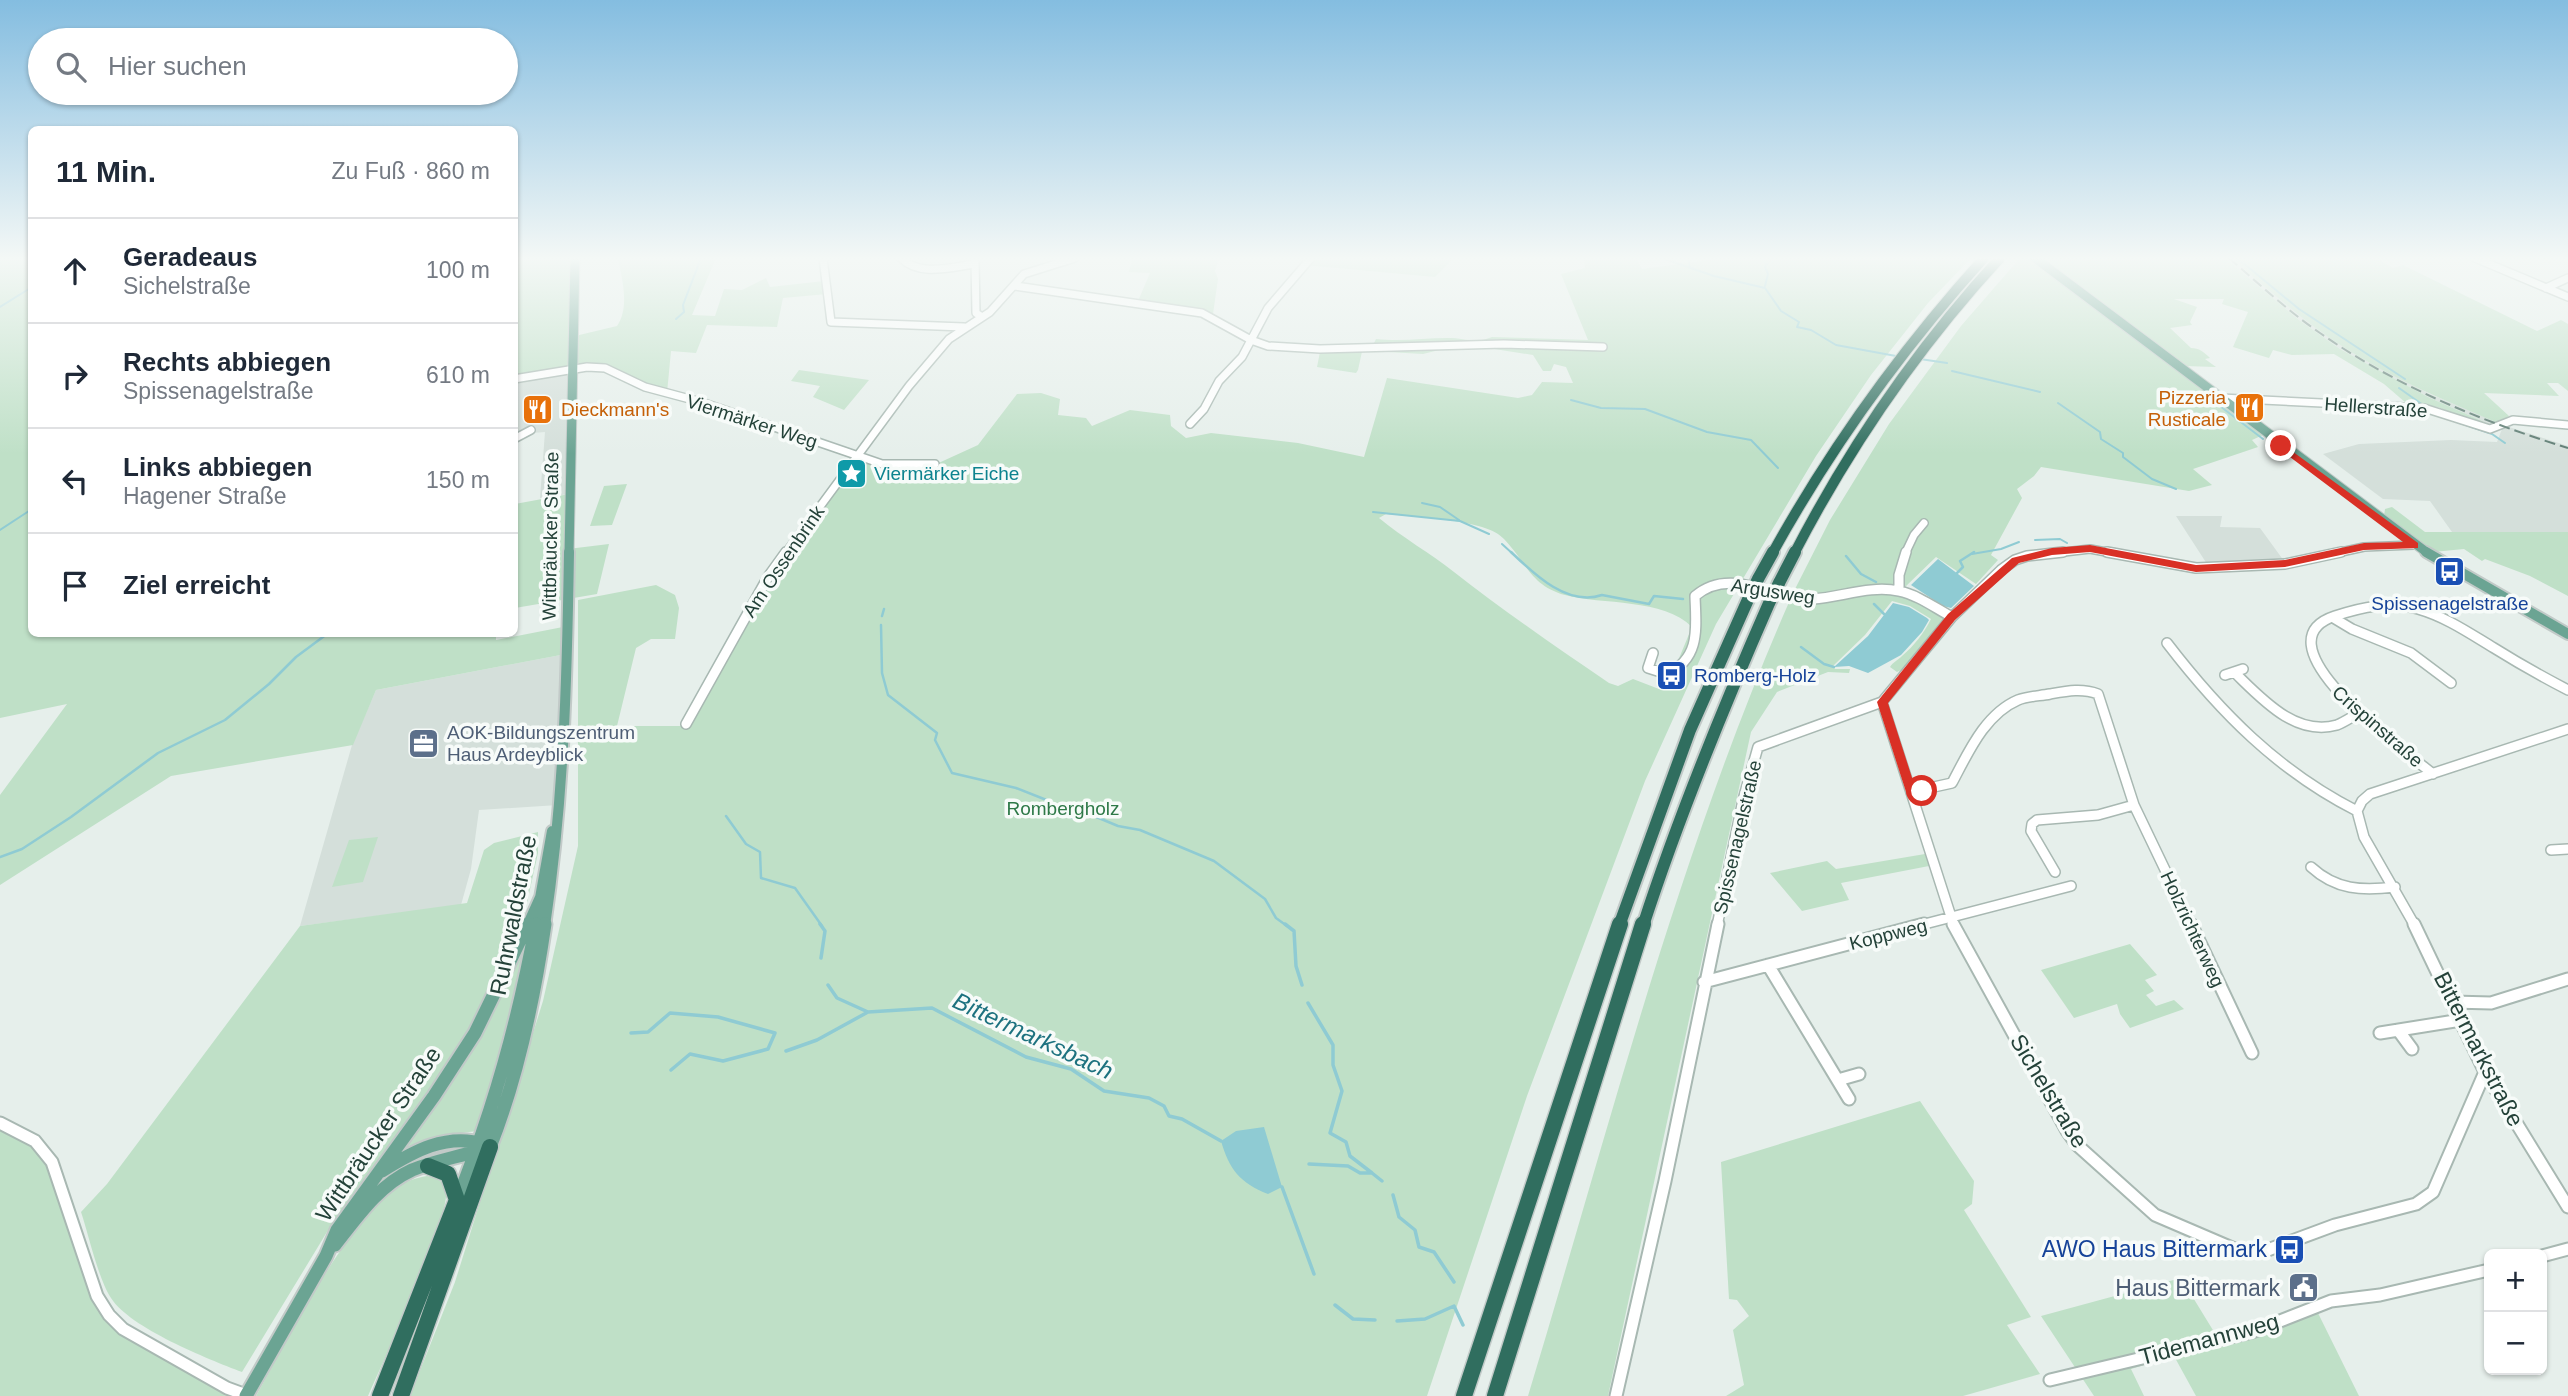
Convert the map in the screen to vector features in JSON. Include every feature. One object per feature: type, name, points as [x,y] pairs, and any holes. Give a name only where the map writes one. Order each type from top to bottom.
[{"type":"highway","points":[[1464,1396],[1624,907],[1671,778],[1713,676],[1758,579],[1818,474],[1882,378],[1925,323]]},
{"type":"highway","points":[[1495,1396],[1664,860],[1711,735],[1770,601],[1837,476],[1898,384],[1945,323]]},
{"type":"highway","name":"Ruhrwaldstraße","points":[[401,1396],[482,1147]]},
{"type":"highway","points":[[428,1166],[448,1174],[457,1200]]},
{"type":"highway","name":"Ruhrwaldstraße","points":[[380,1396],[457,1200]]},
{"type":"main road","name":"Wittbräucker Straße","points":[[557,815],[566,730],[574,323]]},
{"type":"main road","points":[[2122,323],[2414,545],[2568,634]]},
{"type":"main road","name":"Ruhrwaldstraße","points":[[482,1147],[531,951],[557,815]]},
{"type":"main road","name":"Ruhrwaldstraße","points":[[457,1200],[482,1147],[502,1117],[541,951],[554,878],[557,815]]},
{"type":"main road","name":"Wittbräucker Straße","points":[[246,1396],[326,1256],[337,1230],[434,1096],[475,1033],[541,895]]},
{"type":"main road","points":[[373,1177],[404,1156],[430,1145],[450,1140],[482,1147]]},
{"type":"main road","points":[[326,1256],[384,1189],[404,1174],[482,1147]]},
{"type":"street","points":[[862,323],[964,327]]},
{"type":"street","name":"Am Ossenbrink","points":[[686,724],[768,577],[856,455],[949,339],[971,323]]},
{"type":"street","points":[[1225,323],[1251,342],[1269,346],[1475,344],[1603,347]]},
{"type":"street","points":[[1190,424],[1204,409],[1219,381],[1242,357],[1261,323]]},
{"type":"street","name":"Viermärker Weg","points":[[518,378],[573,371],[613,372],[645,387],[701,402],[889,465],[935,464]]},
{"type":"street","name":"Hellerstraße","points":[[2221,398],[2424,408],[2490,429],[2513,420],[2568,425]]},
{"type":"street","points":[[518,437],[531,430]]},
{"type":"street","points":[[1899,591],[1898,574],[1916,528],[1924,523]]},
{"type":"street","points":[[1882,702],[1952,617],[2010,564],[2052,551],[2090,549],[2196,568],[2285,564],[2364,547],[2414,545]]},
{"type":"street","name":"Argusweg","points":[[1653,653],[1648,668],[1667,674],[1682,667],[1696,639],[1695,596],[1707,586],[1739,584],[1806,599],[1867,590],[1899,591],[1952,617]]},
{"type":"street","name":"Crispinstraße","points":[[2433,774],[2322,675],[2310,652],[2309,638],[2312,630],[2332,617],[2367,605],[2389,604],[2426,611],[2460,626],[2568,690]]},
{"type":"street","points":[[2332,617],[2352,629],[2411,653],[2451,683]]},
{"type":"street","points":[[2167,643],[2265,752],[2335,800],[2357,811],[2362,801],[2370,794],[2568,729]]},
{"type":"street","points":[[2234,672],[2274,709],[2299,723],[2325,726],[2337,724],[2361,712]]},
{"type":"street","name":"Holzrichterweg","points":[[1911,792],[1952,783],[1973,744],[2012,704],[2030,698],[2080,690],[2092,691],[2102,699],[2113,745],[2134,805],[2252,1053]]},
{"type":"street","name":"Sichelstraße","points":[[1882,702],[1949,918],[2077,1145],[2143,1208],[2239,1251],[2265,1251],[2334,1226],[2426,1200],[2447,1166],[2485,1072]]},
{"type":"street","name":"Spissenagelstraße","points":[[1616,1396],[1665,1181],[1743,800],[1758,747],[1882,702]]},
{"type":"street","points":[[2055,872],[2031,831],[2032,824],[2037,820],[2098,815],[2134,805]]},
{"type":"street","name":"Bittermarkstraße","points":[[2357,811],[2364,837],[2395,887],[2485,1072],[2568,1207]]},
{"type":"street","points":[[2551,850],[2568,849]]},
{"type":"street","points":[[2311,867],[2319,876],[2347,889],[2362,892],[2395,887]]},
{"type":"street","name":"Koppweg","points":[[1704,982],[2071,886]]},
{"type":"street","points":[[1768,965],[1849,1098]]},
{"type":"street","points":[[2453,1002],[2491,1003],[2568,979]]},
{"type":"street","points":[[2379,1033],[2461,1020]]},
{"type":"street","points":[[2398,1030],[2412,1049]]},
{"type":"street","points":[[1838,1080],[1859,1074]]},
{"type":"street","points":[[0,1123],[35,1141],[46,1151],[66,1200],[97,1296],[116,1323],[227,1388],[246,1396]]},
{"type":"street","points":[[2547,1255],[2568,1250]]},
{"type":"street","name":"Tidemannweg","points":[[2050,1380],[2252,1332],[2331,1301],[2380,1295],[2484,1270]]},
{"type":"shaded area","points":[[2303,323],[2311,323],[2368,362],[2430,394],[2499,423],[2491,425],[2428,397],[2340,349]]},
{"type":"shaded area","points":[[573,371],[569,494],[540,498],[545,432],[532,433],[518,440],[518,377]]},
{"type":"shaded area","points":[[2506,426],[2568,446],[2568,532],[2452,532],[2430,501],[2383,499],[2323,454],[2359,444],[2451,440],[2497,442]]},
{"type":"shaded area","points":[[2176,516],[2222,516],[2220,527],[2260,528],[2284,561],[2207,564]]},
{"type":"shaded area","points":[[566,654],[558,805],[479,810],[471,869],[461,905],[300,926],[352,745],[376,690]]},
{"type":"green space","points":[[0,323],[28,323],[28,637],[496,637],[496,640],[568,626],[566,654],[376,690],[353,745],[171,776],[0,885],[0,795],[67,704],[0,718]]},
{"type":"green space","points":[[518,323],[575,323],[575,336],[617,326],[618,323],[778,323],[777,327],[707,325],[696,353],[671,351],[667,393],[605,368],[518,377]]},
{"type":"green space","name":"Rombergholz","points":[[1581,323],[1912,323],[1871,375],[1816,456],[1716,624],[1645,781],[1527,1096],[1427,1396],[410,1396],[455,1282],[543,1001],[578,846],[578,600],[656,585],[675,595],[679,608],[675,639],[651,639],[636,648],[617,726],[688,726],[760,595],[859,458],[932,466],[978,445],[1017,394],[1041,393],[1060,399],[1058,415],[1086,418],[1092,426],[1130,410],[1170,415],[1171,426],[1186,438],[1211,433],[1298,443],[1364,457],[1387,378],[1518,398],[1532,395],[1542,382],[1573,383],[1566,367],[1554,364],[1551,371],[1543,371],[1533,355],[1488,348],[1447,348],[1423,354],[1370,351],[1376,339],[1476,340],[1492,337],[1588,340]],"holes":[[[1386,514],[1466,523],[1495,532],[1512,548],[1536,579],[1553,591],[1580,598],[1649,607],[1680,618],[1692,627],[1675,668],[1662,671],[1666,680],[1659,689],[1633,679],[1618,686],[1609,683],[1379,518]]]},
{"type":"green space","points":[[1963,323],[2115,323],[2263,435],[2252,440],[2258,447],[2193,469],[2212,485],[2189,491],[2041,467],[2017,489],[2022,498],[1991,555],[1998,560],[1976,584],[1936,557],[1904,588],[1821,596],[1793,593],[1830,520],[1889,424]]},
{"type":"green space","points":[[2125,323],[2191,323],[2192,325],[2170,328],[2191,348],[2206,354],[2210,358],[2205,359],[2216,367],[2184,366]]},
{"type":"green space","points":[[2243,323],[2303,323],[2340,349],[2428,397],[2491,425],[2483,426],[2438,407],[2406,403],[2384,384],[2334,354],[2292,355],[2273,350],[2269,358],[2233,347]]},
{"type":"green space","points":[[2310,323],[2521,323],[2537,331],[2554,323],[2567,323],[2568,391],[2558,383],[2547,383],[2559,396],[2484,393],[2509,416],[2498,423],[2401,380],[2330,338]]},
{"type":"green space","points":[[1321,347],[1363,347],[1356,373],[1317,367]]},
{"type":"green space","points":[[799,370],[869,380],[844,410],[813,397],[820,386],[791,381]]},
{"type":"green space","points":[[627,484],[612,525],[590,526],[604,486]]},
{"type":"green space","points":[[569,494],[568,549],[609,544],[597,594],[518,607],[518,503]]},
{"type":"green space","points":[[2392,507],[2425,532],[2568,532],[2568,596],[2530,576],[2485,559],[2482,561],[2464,549],[2433,552],[2384,516],[2385,509]]},
{"type":"green space","points":[[1865,592],[1886,593],[1921,601],[1939,612],[1946,620],[1909,666],[1897,672],[1890,667],[1915,644],[1931,619],[1910,606],[1892,601],[1865,635],[1833,666],[1835,669],[1850,669],[1849,673],[1828,672],[1777,692],[1751,732],[1608,1396],[1528,1396],[1679,894],[1750,697],[1790,600]]},
{"type":"green space","points":[[538,832],[538,853],[523,921],[466,1036],[412,1117],[330,1227],[242,1372],[171,1341],[121,1309],[111,1298],[102,1280],[81,1212],[107,1184],[300,926],[467,903],[484,850],[494,843]]},
{"type":"green space","points":[[378,837],[363,882],[332,887],[349,840]]},
{"type":"green space","points":[[1925,854],[1929,866],[1841,883],[1849,900],[1802,911],[1770,873],[1827,861],[1836,869]]},
{"type":"green space","points":[[528,936],[505,1035],[477,1131],[432,1140],[391,1159]]},
{"type":"green space","points":[[2130,944],[2157,975],[2145,980],[2154,991],[2146,995],[2156,1006],[2174,1000],[2184,1009],[2130,1028],[2120,1014],[2117,1004],[2074,1018],[2041,970]]},
{"type":"green space","points":[[1920,1101],[1974,1181],[1972,1204],[1964,1210],[2031,1317],[2007,1325],[2040,1374],[1963,1396],[1726,1396],[1744,1385],[1733,1330],[1749,1316],[1737,1300],[1729,1299],[1721,1162]]},
{"type":"green space","points":[[0,1129],[30,1146],[46,1151],[109,1315],[246,1396],[0,1396]]},
{"type":"green space","points":[[427,1176],[442,1182],[446,1191],[438,1230],[368,1396],[256,1396],[319,1284],[357,1228],[397,1187]]},
{"type":"green space","points":[[2181,1278],[2219,1340],[2315,1307],[2359,1396],[2196,1396],[2174,1356],[2131,1369],[2144,1396],[2094,1396],[2041,1316]]},
{"type":"water","points":[[1938,559],[1974,586],[1951,608],[1943,606],[1911,585]]},
{"type":"water","points":[[1893,603],[1909,607],[1929,620],[1901,655],[1868,673],[1849,666],[1834,667],[1868,636]]},
{"type":"water","points":[[1264,1127],[1282,1187],[1268,1194],[1250,1185],[1237,1174],[1221,1141],[1236,1131]]},
{"type":"waterway","points":[[1799,323],[1797,327],[1811,330],[1836,345],[1896,356]]},
{"type":"waterway","points":[[2115,323],[2209,394]]},
{"type":"waterway","points":[[2320,323],[2405,379]]},
{"type":"waterway","points":[[1920,359],[1947,363]]},
{"type":"waterway","points":[[1952,371],[2040,392]]},
{"type":"waterway","points":[[2399,388],[2423,405]]},
{"type":"waterway","points":[[1571,400],[1601,408],[1645,409],[1707,432],[1751,440],[1778,468]]},
{"type":"waterway","points":[[2058,403],[2100,432],[2101,439],[2123,453],[2123,457],[2152,479],[2176,489]]},
{"type":"waterway","points":[[2216,403],[2263,439]]},
{"type":"waterway","points":[[2457,422],[2492,434],[2505,443]]},
{"type":"waterway","points":[[1422,503],[1440,507],[1459,520]]},
{"type":"waterway","points":[[0,530],[28,512]]},
{"type":"waterway","points":[[1373,512],[1460,521],[1489,534]]},
{"type":"waterway","points":[[2035,540],[2060,539],[2067,543]]},
{"type":"waterway","points":[[1972,554],[2001,549],[2019,542]]},
{"type":"waterway","points":[[1502,544],[1513,554]]},
{"type":"waterway","points":[[1511,552],[1540,578],[1576,596],[1602,595],[1649,604],[1654,596],[1683,599]]},
{"type":"waterway","points":[[1957,573],[1963,567],[1960,561],[1974,552]]},
{"type":"waterway","points":[[1846,556],[1861,574],[1876,582]]},
{"type":"waterway","points":[[1874,604],[1884,614]]},
{"type":"waterway","points":[[882,616],[884,609]]},
{"type":"waterway","points":[[881,625],[882,673],[888,695],[937,733],[935,740],[952,773],[1016,788],[1049,801],[1061,814],[1073,818],[1094,816],[1118,826],[1140,830],[1214,861],[1265,899],[1276,918],[1287,926]]},
{"type":"waterway","points":[[0,857],[22,849],[71,817],[158,753],[225,720],[269,684],[296,657],[323,637]]},
{"type":"waterway","points":[[1801,647],[1824,664],[1834,667]]},
{"type":"waterway","name":"Bittermarksbach","points":[[726,816],[746,844],[760,852],[761,878],[795,888],[822,926]]},
{"type":"waterway","name":"Bittermarksbach","points":[[820,924],[825,931],[821,958]]},
{"type":"waterway","points":[[1285,924],[1294,931],[1296,966],[1302,985]]},
{"type":"waterway","name":"Bittermarksbach","points":[[828,985],[837,998],[868,1012]]},
{"type":"waterway","points":[[1308,1003],[1333,1045],[1333,1065],[1342,1091],[1330,1133],[1346,1142],[1350,1156],[1372,1173]]},
{"type":"waterway","name":"Bittermarksbach","points":[[868,1012],[932,1008],[1026,1057],[1071,1069],[1104,1091],[1149,1098],[1164,1106],[1169,1116],[1182,1119],[1221,1141]]},
{"type":"waterway","points":[[786,1051],[817,1040],[868,1012]]},
{"type":"waterway","points":[[631,1033],[648,1032],[670,1013],[718,1017],[775,1033],[768,1049],[723,1061],[690,1054],[671,1070]]},
{"type":"waterway","name":"Bittermarksbach","points":[[1309,1164],[1348,1166],[1360,1173],[1372,1173]]},
{"type":"waterway","name":"Bittermarksbach","points":[[1372,1173],[1382,1181]]},
{"type":"waterway","points":[[1282,1187],[1314,1274]]},
{"type":"waterway","name":"Bittermarksbach","points":[[1393,1195],[1399,1217],[1415,1230],[1419,1247],[1434,1252],[1454,1282]]},
{"type":"waterway","points":[[1335,1305],[1353,1319],[1375,1320]]},
{"type":"waterway","points":[[1397,1321],[1425,1319],[1454,1306],[1463,1325]]},
{"type":"railway","points":[[2306,323],[2378,370],[2409,386],[2471,414],[2568,448]]},
{"type":"place","name":"Pizzeria Rusticale","points":[[2249,408]]},
{"type":"place","name":"Dieckmann's","points":[[538,409]]},
{"type":"place","name":"Viermärker Eiche","points":[[851,473]]},
{"type":"place","name":"Spissenagelstraße","points":[[2450,572]]},
{"type":"place","name":"Romberg-Holz","points":[[1671,675]]},
{"type":"place","name":"AOK-Bildungszentrum Haus Ardeyblick","points":[[424,743]]},
{"type":"place","name":"AWO Haus Bittermark","points":[[2290,1249]]},
{"type":"place","name":"Haus Bittermark","points":[[2303,1288]]},
{"type":"route","points":[[1922,791],[1911,792],[1882,702],[1952,617],[2015,560],[2052,551],[2090,549],[2196,568],[2285,564],[2364,547],[2414,545],[2281,446]]}]
